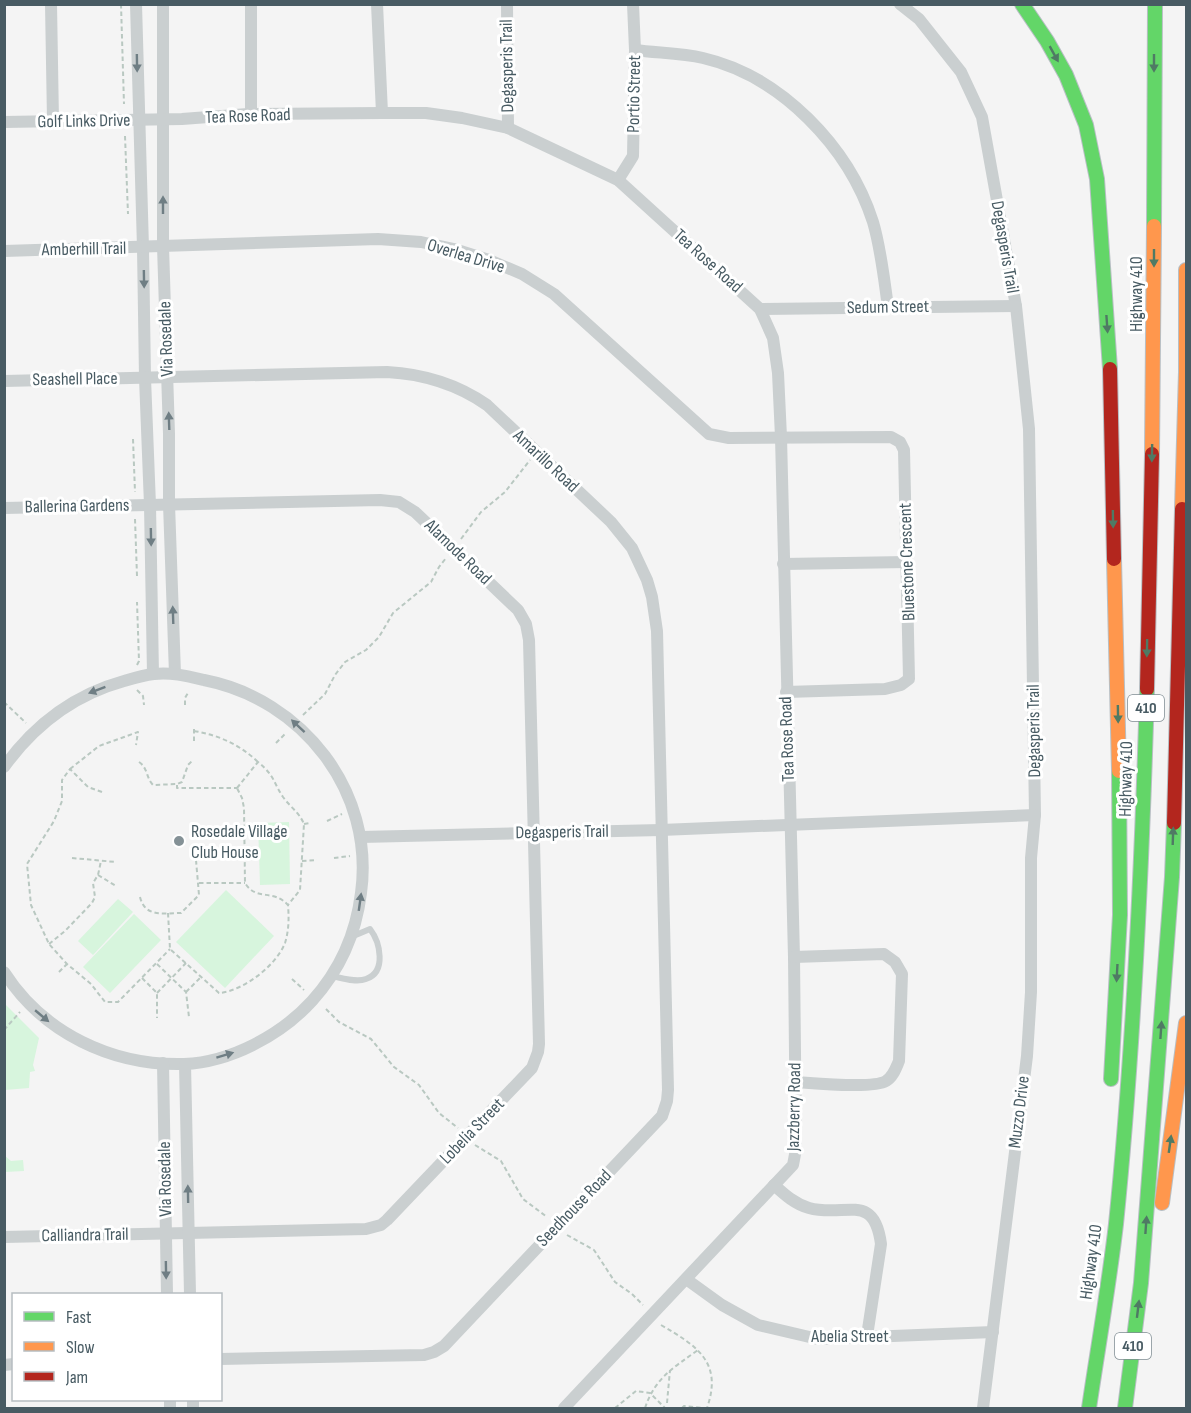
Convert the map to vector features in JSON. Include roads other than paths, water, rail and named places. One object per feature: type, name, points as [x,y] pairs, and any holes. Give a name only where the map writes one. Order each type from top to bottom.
[{"type":"highway","points":[[1022,4],[1066,75],[1086,125],[1097,179],[1109,345],[1118,720],[1120,915],[1110,1092]]},
{"type":"highway","name":"Highway 410","points":[[1089,1408],[1118,1202],[1142,868],[1153,389],[1155,4]]},
{"type":"highway","name":"410","points":[[1125,1408],[1142,1283],[1172,877],[1186,372],[1186,270]]},
{"type":"highway","points":[[1142,1283],[1157,1240],[1160,1223],[1186,1023]]},
{"type":"highway","points":[[1107,1163],[1118,1202]]},
{"type":"street","points":[[51,4],[53,121]]},
{"type":"street","name":"Via Rosedale","points":[[136,4],[153,674]]},
{"type":"street","name":"Via Rosedale","points":[[163,4],[163,246],[169,504],[176,674]]},
{"type":"street","points":[[251,4],[251,114]]},
{"type":"street","points":[[377,4],[382,113]]},
{"type":"street","name":"Degasperis Trail","points":[[507,4],[508,128]]},
{"type":"street","name":"Portio Street","points":[[618,180],[633,156],[635,50],[633,4]]},
{"type":"street","name":"Degasperis Trail","points":[[361,837],[661,830],[790,823],[1035,815],[1029,429],[1016,306],[982,117],[961,72],[919,19],[900,4]]},
{"type":"street","points":[[635,50],[703,58],[747,74],[790,102],[830,141],[857,183],[873,223],[888,307]]},
{"type":"street","name":"Tea Rose Road","points":[[164,119],[251,114],[426,113],[462,117],[508,128],[618,180],[760,309],[773,338],[778,373],[790,823]]},
{"type":"street","name":"Golf Links Drive","points":[[4,122],[164,119]]},
{"type":"street","name":"Overlea Drive","points":[[163,246],[378,239],[421,242],[481,257],[522,274],[554,294],[709,434],[729,438],[781,438]]},
{"type":"street","name":"Amberhill Trail","points":[[4,251],[163,246]]},
{"type":"street","name":"Sedum Street","points":[[760,309],[1016,306]]},
{"type":"street","name":"Amarillo Road","points":[[145,378],[404,373],[447,383],[487,405],[611,522],[632,548],[647,580],[657,631],[661,830]]},
{"type":"street","name":"Seashell Place","points":[[4,381],[145,378]]},
{"type":"street","name":"Bluestone Crescent","points":[[781,438],[877,436],[891,437],[900,442],[904,450],[907,562],[909,679],[901,685],[885,689],[786,692]]},
{"type":"street","name":"Alamode Road","points":[[150,505],[389,500],[408,506],[518,610],[526,624],[529,640],[533,833]]},
{"type":"street","name":"Ballerina Gardens","points":[[4,508],[150,505]]},
{"type":"street","points":[[783,564],[907,562]]},
{"type":"street","points":[[4,767],[34,731],[64,706],[88,693],[153,674],[176,674],[218,682],[277,709],[314,742],[329,761],[348,797],[361,837],[363,883],[359,910],[351,937],[332,976],[304,1009],[264,1039],[228,1055],[185,1064],[134,1060],[111,1055],[69,1036],[37,1012],[4,972]]},
{"type":"street","name":"Muzzo Drive","points":[[983,1408],[1027,1056],[1031,992],[1031,858],[1035,815]]},
{"type":"street","name":"Jazzberry Road","points":[[564,1408],[793,1165],[795,1157],[794,957],[790,823]]},
{"type":"street","name":"Seedhouse Road","points":[[222,1359],[424,1355],[434,1352],[444,1346],[662,1116],[668,1101],[661,830]]},
{"type":"street","name":"Lobelia Street","points":[[166,1233],[375,1227],[387,1220],[532,1068],[538,1052],[533,833]]},
{"type":"street","points":[[794,957],[884,954],[895,962],[902,974],[899,1061],[894,1073],[886,1082],[868,1085],[795,1082]]},
{"type":"street","name":"Via Rosedale","points":[[163,1063],[167,1293]]},
{"type":"street","name":"Via Rosedale","points":[[185,1064],[190,1293]]},
{"type":"street","points":[[774,1185],[789,1198],[808,1208],[865,1210],[874,1218],[879,1229],[881,1244],[867,1336]]},
{"type":"street","name":"Calliandra Trail","points":[[4,1237],[166,1233]]},
{"type":"street","name":"Abelia Street","points":[[686,1279],[722,1305],[758,1325],[818,1339],[993,1332]]},
{"type":"lane","points":[[332,976],[367,979],[378,966],[380,948],[377,938],[370,929],[351,937]]},
{"type":"place","name":"Rosedale Village Club House","points":[[179,841]]}]
